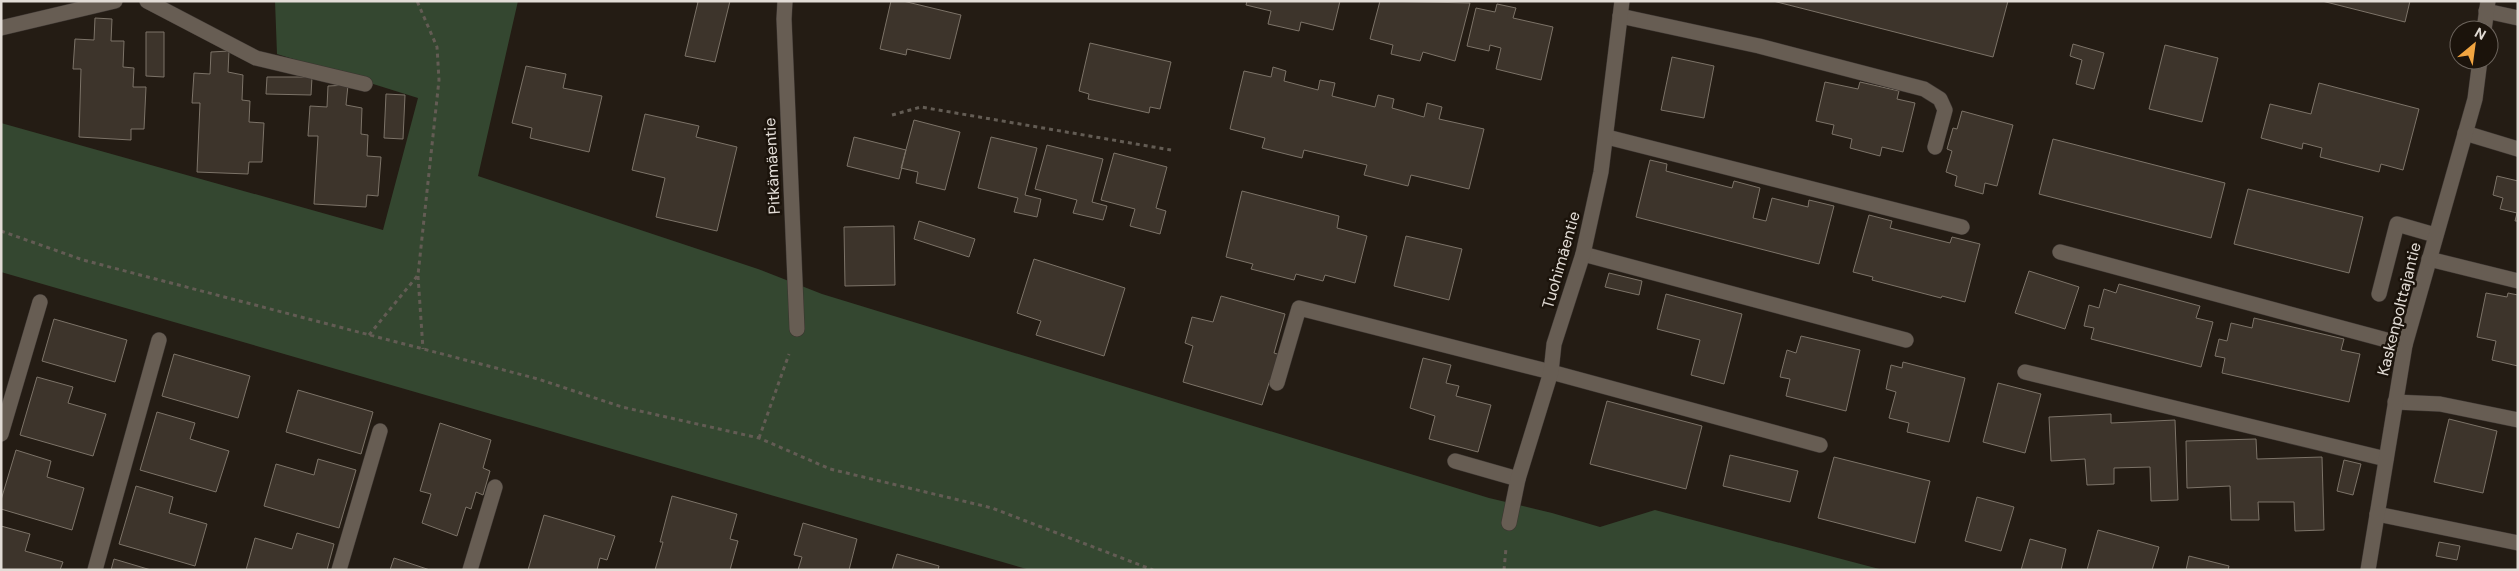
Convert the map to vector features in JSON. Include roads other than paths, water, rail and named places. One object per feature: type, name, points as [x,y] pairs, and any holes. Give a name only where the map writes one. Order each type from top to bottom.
[{"type":"street","points":[[1,28],[115,1]]},
{"type":"street","points":[[147,1],[256,58],[365,84]]},
{"type":"street","name":"Pitkämäentie","points":[[785,1],[784,19],[797,329]]},
{"type":"street","points":[[2485,20],[2487,6],[2518,18]]},
{"type":"street","points":[[1621,9],[1924,89],[1940,99],[1945,110],[1935,147]]},
{"type":"street","name":"Tuohimäentie","points":[[1509,523],[1518,479],[1551,372],[1554,344],[1583,254],[1607,137],[1621,9]]},
{"type":"street","name":"Kaskenpolttajantie","points":[[2368,570],[2405,345],[2475,99],[2479,70]]},
{"type":"street","points":[[2465,133],[2518,149]]},
{"type":"street","points":[[1607,137],[1962,227]]},
{"type":"street","points":[[2379,294],[2397,224],[2435,235]]},
{"type":"street","points":[[2060,252],[2405,345]]},
{"type":"street","points":[[1583,254],[1906,340]]},
{"type":"street","points":[[2429,259],[2518,281]]},
{"type":"street","points":[[1,434],[40,302]]},
{"type":"street","points":[[1277,382],[1299,308],[1551,372],[1820,445]]},
{"type":"street","points":[[95,570],[159,340]]},
{"type":"street","points":[[2024,372],[2386,459]]},
{"type":"street","points":[[2395,402],[2440,404],[2518,420]]},
{"type":"street","points":[[339,570],[380,431]]},
{"type":"street","points":[[1455,461],[1518,479]]},
{"type":"street","points":[[470,570],[495,487]]},
{"type":"street","points":[[2377,514],[2518,544]]}]
